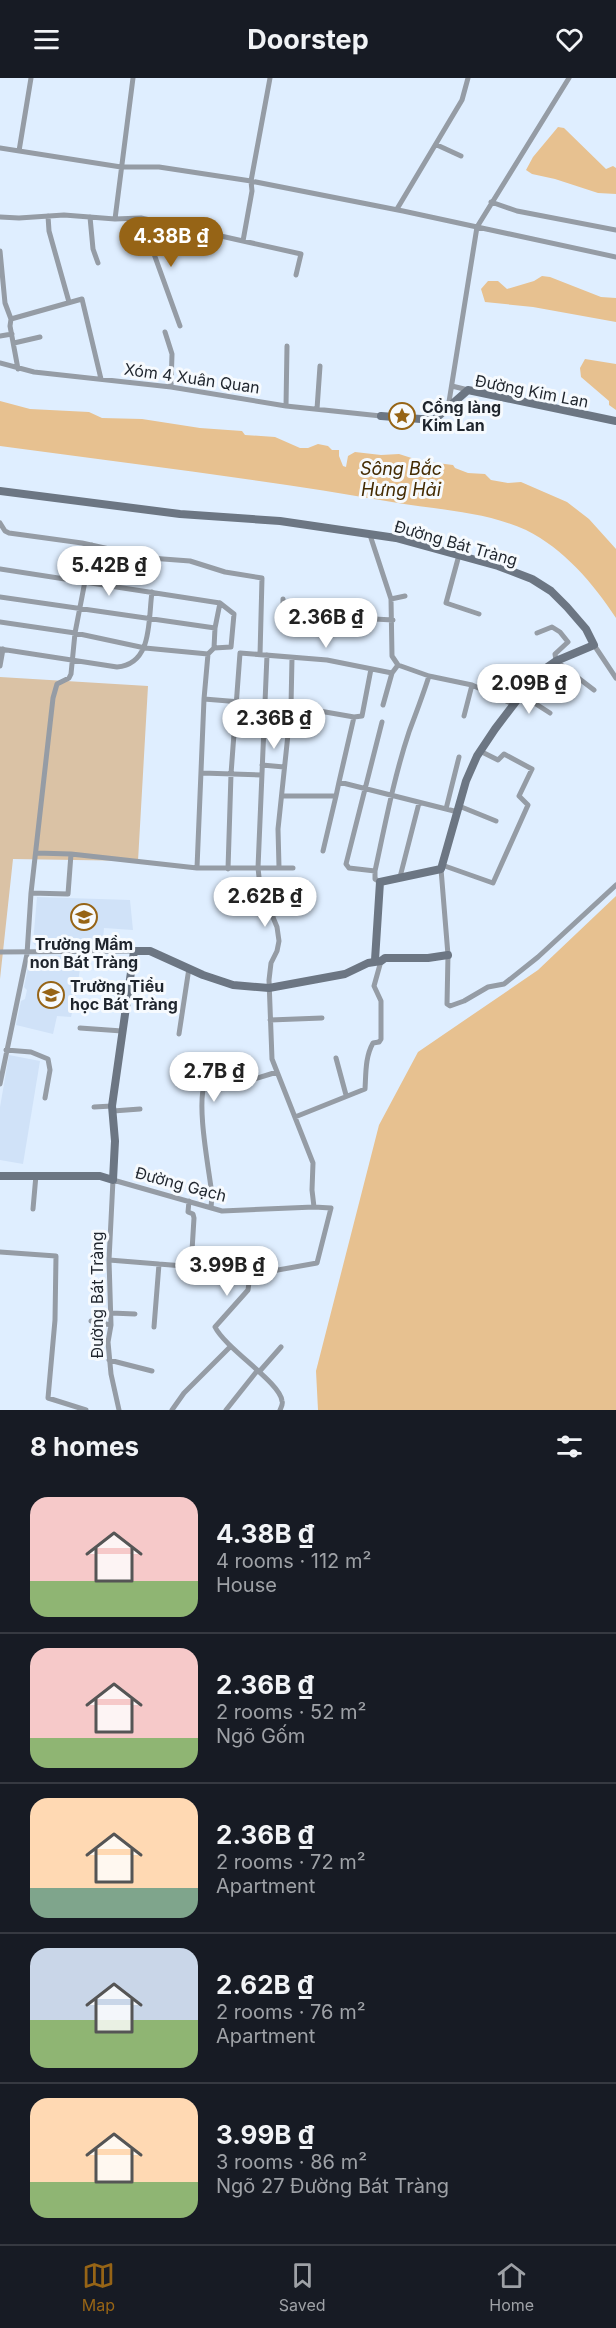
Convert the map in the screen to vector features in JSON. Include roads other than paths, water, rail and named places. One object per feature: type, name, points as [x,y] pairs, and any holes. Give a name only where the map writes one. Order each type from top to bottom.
[{"type":"street","points":[[19,151],[31,78]]},
{"type":"street","points":[[116,219],[133,78]]},
{"type":"street","points":[[243,242],[252,191],[251,181],[270,78]]},
{"type":"street","points":[[397,209],[462,100],[468,78]]},
{"type":"street","points":[[448,408],[477,227],[569,78]]},
{"type":"street","points":[[437,145],[461,156]]},
{"type":"street","points":[[0,148],[121,167],[159,168],[251,181],[397,209],[616,257]]},
{"type":"street","points":[[491,202],[517,211],[616,230]]},
{"type":"street","points":[[48,216],[49,231],[69,302]]},
{"type":"street","points":[[0,217],[141,218],[301,254],[296,275]]},
{"type":"street","points":[[90,217],[93,249],[98,263]]},
{"type":"street","points":[[141,218],[180,326]]},
{"type":"street","points":[[0,250],[5,303],[11,319],[18,369]]},
{"type":"street","points":[[11,319],[82,299],[101,379]]},
{"type":"street","points":[[165,332],[172,354],[171,387]]},
{"type":"street","points":[[0,336],[12,334]]},
{"type":"street","points":[[14,343],[40,337]]},
{"type":"street","points":[[286,406],[287,346]]},
{"type":"street","name":"Xóm 4 Xuân Quan","points":[[0,363],[18,369],[171,387],[286,406],[381,416]]},
{"type":"street","points":[[317,409],[320,366]]},
{"type":"street","points":[[452,386],[468,390]]},
{"type":"street","name":"Đường Kim Lan","points":[[381,416],[434,420],[468,390],[616,422]]},
{"type":"street","name":"Đường Bát Tràng","points":[[0,491],[180,514],[280,522],[396,538],[498,566],[531,579],[551,591],[586,629],[594,645]]},
{"type":"street","points":[[0,523],[5,531],[9,532],[92,545],[150,558],[190,561],[225,572],[262,578],[264,703],[258,868],[260,886],[273,915],[279,941],[271,963],[269,988],[272,1059],[313,1163],[314,1207],[331,1208],[317,1263],[250,1275],[109,1260]]},
{"type":"street","points":[[370,535],[391,599],[392,656],[399,665],[429,676],[472,685],[514,705]]},
{"type":"street","points":[[0,1084],[27,954],[31,893],[53,698],[57,684],[69,678],[92,545]]},
{"type":"street","points":[[446,603],[459,555]]},
{"type":"street","points":[[0,568],[220,603],[234,614],[231,647]]},
{"type":"street","points":[[0,666],[2,649],[123,667],[138,659],[145,648],[152,592]]},
{"type":"street","points":[[391,599],[405,596]]},
{"type":"street","points":[[0,597],[215,628]]},
{"type":"street","points":[[283,599],[283,614],[393,620]]},
{"type":"street","points":[[438,600],[478,614]]},
{"type":"street","points":[[214,648],[220,603]]},
{"type":"street","points":[[0,622],[75,633],[145,648],[208,654]]},
{"type":"street","points":[[537,633],[552,627],[560,632],[568,642],[555,654],[556,660],[594,690]]},
{"type":"street","points":[[616,678],[594,645],[556,660],[536,675],[480,751],[466,781],[442,867],[448,955],[447,1004],[450,1006],[488,987],[504,984],[616,885]]},
{"type":"street","points":[[197,868],[204,699],[208,654],[214,648],[231,647],[240,653],[327,660],[392,674]]},
{"type":"street","points":[[228,869],[235,700],[240,653]]},
{"type":"street","points":[[279,867],[278,829],[291,706],[292,658]]},
{"type":"street","points":[[383,705],[392,674],[399,665]]},
{"type":"street","points":[[204,699],[264,703],[354,717],[362,716],[371,669]]},
{"type":"street","points":[[429,676],[410,731],[392,796],[375,879],[380,882],[442,867],[493,883],[528,805],[519,796],[532,770],[504,754],[498,760],[480,751]]},
{"type":"street","points":[[464,716],[472,685]]},
{"type":"street","points":[[522,695],[550,713]]},
{"type":"street","points":[[323,851],[354,717]]},
{"type":"street","points":[[375,871],[349,868],[346,864],[382,722]]},
{"type":"street","points":[[446,809],[459,757]]},
{"type":"street","points":[[262,765],[284,767]]},
{"type":"street","points":[[202,773],[261,775]]},
{"type":"street","points":[[339,782],[419,803],[446,809],[458,809],[496,821]]},
{"type":"street","points":[[282,796],[336,796]]},
{"type":"street","points":[[400,878],[419,803]]},
{"type":"street","points":[[36,853],[71,854],[197,868],[293,868]]},
{"type":"street","points":[[31,893],[68,894],[71,854]]},
{"type":"street","points":[[295,1116],[365,1089],[365,1071],[370,1048],[373,1043],[381,1039],[381,1001],[374,986],[378,961],[380,882]]},
{"type":"street","points":[[273,915],[299,903]]},
{"type":"street","points":[[0,1176],[100,1176],[113,1180],[115,1141],[112,1108],[134,951]]},
{"type":"street","points":[[0,952],[27,954],[150,951],[233,985],[269,988],[345,974],[385,958],[428,958],[448,955]]},
{"type":"street","points":[[179,1034],[189,968]]},
{"type":"street","points":[[270,1020],[322,1018]]},
{"type":"street","points":[[80,1028],[122,1031]]},
{"type":"street","points":[[6,1050],[32,1053],[48,1059],[50,1070],[45,1098]]},
{"type":"street","points":[[336,1058],[346,1095]]},
{"type":"street","points":[[211,1208],[212,1195],[202,1090],[205,1083],[228,1077],[235,1085],[277,1072]]},
{"type":"street","points":[[94,1107],[140,1109]]},
{"type":"street","points":[[33,1209],[36,1175]]},
{"type":"street","name":"Đường Bát Tràng","points":[[113,1180],[109,1260],[111,1325],[108,1342],[109,1360],[119,1410]]},
{"type":"street","name":"Đường Gạch","points":[[113,1180],[222,1211],[314,1207]]},
{"type":"street","points":[[189,1201],[188,1212],[194,1214],[191,1267]]},
{"type":"street","points":[[0,1252],[56,1256],[55,1320],[48,1398],[86,1410]]},
{"type":"street","points":[[270,1254],[273,1271]]},
{"type":"street","points":[[154,1327],[159,1264]]},
{"type":"street","points":[[250,1275],[248,1290],[215,1327],[230,1347],[278,1390],[283,1402],[280,1410]]},
{"type":"street","points":[[111,1313],[135,1314]]},
{"type":"street","points":[[91,1321],[111,1325]]},
{"type":"street","points":[[172,1410],[184,1394],[230,1347]]},
{"type":"street","points":[[226,1410],[281,1347]]},
{"type":"street","points":[[109,1360],[152,1371]]},
{"type":"water","points":[[558,127],[564,128],[606,169],[613,166],[616,168],[616,194],[598,193],[532,174],[526,170],[533,157]]},
{"type":"water","points":[[542,276],[601,297],[616,298],[616,322],[533,307],[485,302],[481,289],[488,281],[498,281],[507,289],[534,281]]},
{"type":"water","points":[[585,359],[616,364],[616,410],[581,377],[580,368]]},
{"type":"water","name":"Sông Bắc Hưng Hải","points":[[0,401],[30,409],[89,412],[102,418],[142,419],[200,428],[242,431],[245,435],[275,437],[300,448],[318,444],[328,446],[332,450],[339,450],[343,466],[346,467],[348,456],[355,452],[381,455],[399,454],[421,461],[453,465],[468,473],[485,474],[491,480],[508,483],[521,482],[567,502],[589,519],[616,549],[616,618],[598,592],[565,557],[540,538],[510,524],[460,512],[294,486],[0,446]]},
{"type":"water","points":[[616,896],[616,1410],[318,1410],[316,1371],[379,1125],[418,1052],[538,970]]},
{"type":"place","name":"Cổng làng Kim Lan","points":[[402,416]]},
{"type":"place","name":"Trường Mầm non Bát Tràng","points":[[84,917]]},
{"type":"place","name":"Trường Tiểu học Bát Tràng","points":[[51,995]]}]
